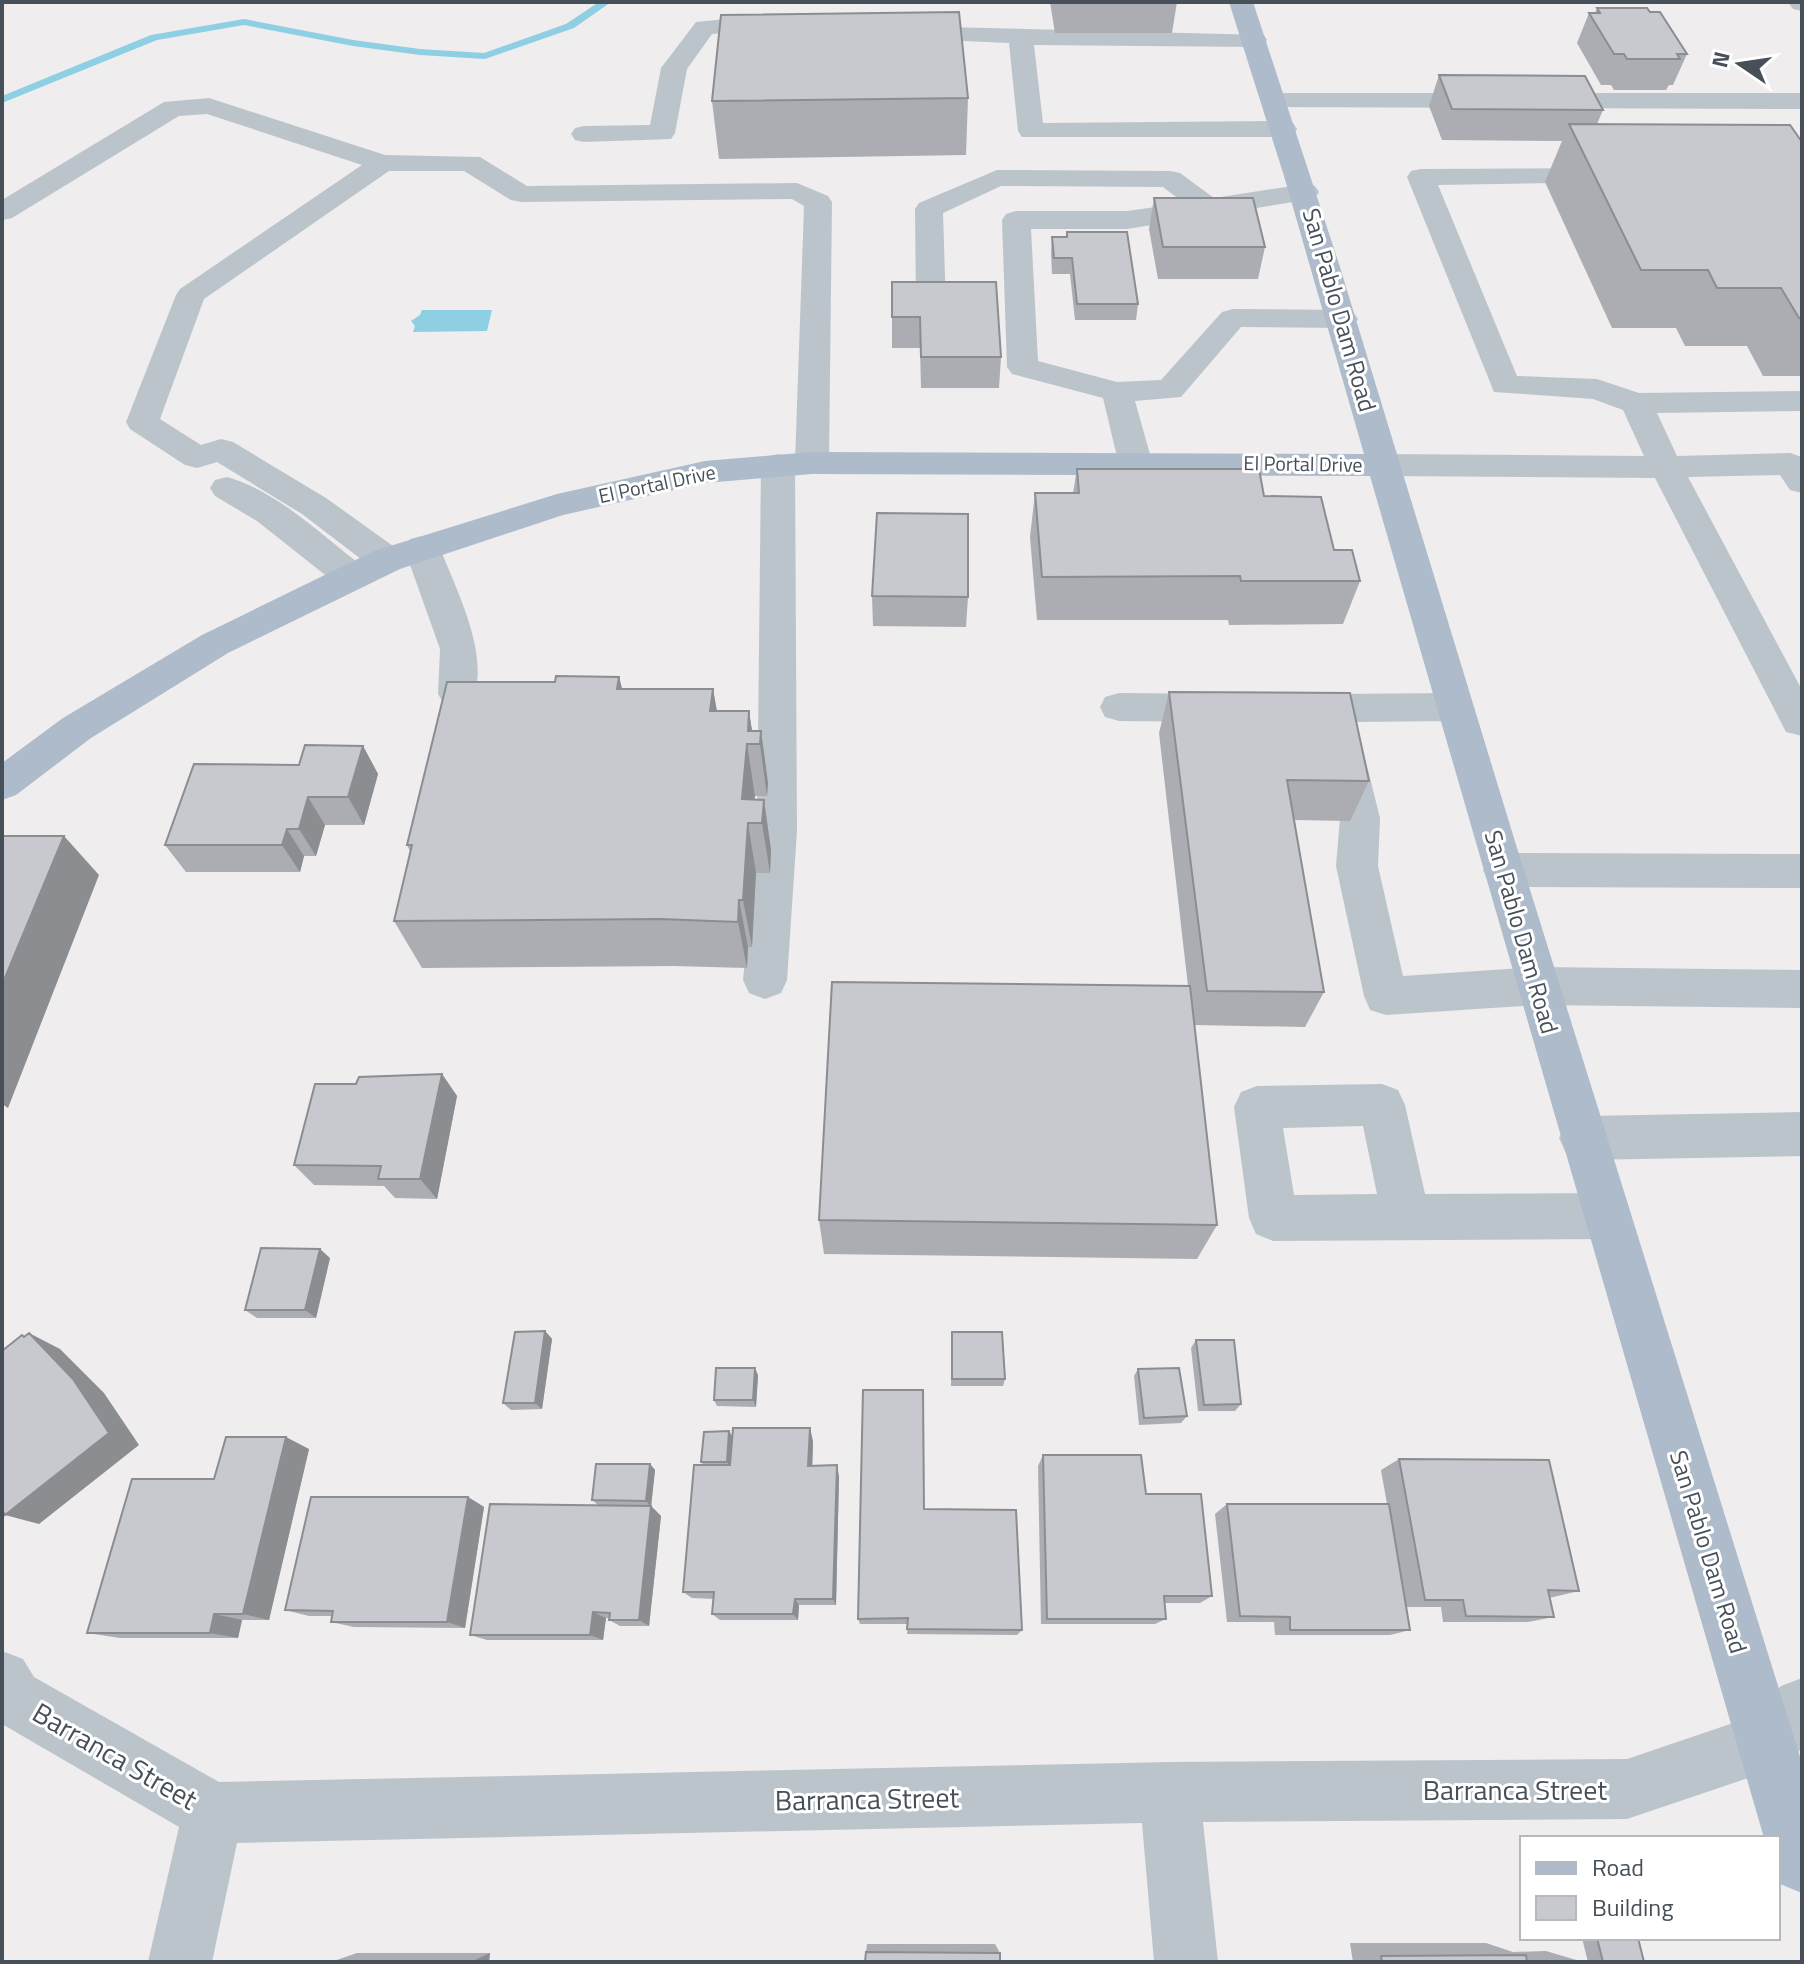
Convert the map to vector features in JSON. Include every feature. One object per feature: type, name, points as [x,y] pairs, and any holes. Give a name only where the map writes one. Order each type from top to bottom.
[{"type":"main road","name":"San Pablo Dam Road","points":[[1241,2],[1305,192],[1605,1216],[1790,1732],[1802,1862]]},
{"type":"main road","name":"El Portal Drive","points":[[2,784],[77,728],[215,644],[387,560],[557,505],[705,472],[795,464],[1383,465]]},
{"type":"street","points":[[969,2],[973,33]]},
{"type":"street","points":[[584,134],[662,133],[674,68],[705,27],[747,24],[809,33]]},
{"type":"street","points":[[883,33],[1255,40]]},
{"type":"street","points":[[1021,37],[1031,131],[1284,129]]},
{"type":"street","points":[[1275,101],[1802,101]]},
{"type":"street","points":[[2,212],[173,108],[209,106],[383,163],[470,163],[521,194],[797,191],[818,202],[815,387],[795,464],[777,831],[765,980]]},
{"type":"street","points":[[383,163],[191,295],[142,422],[197,457],[221,450],[314,506],[387,560]]},
{"type":"street","points":[[1639,176],[1421,177],[1505,385],[1597,389],[1636,403],[1802,401]]},
{"type":"street","points":[[931,308],[929,209],[997,178],[1170,179],[1208,207]]},
{"type":"street","points":[[1305,192],[1127,220],[1016,220],[1023,367],[1117,392],[1170,390],[1233,318],[1343,319]]},
{"type":"street","points":[[1117,392],[1136,465]]},
{"type":"street","points":[[1636,403],[1666,467],[1801,723]]},
{"type":"street","points":[[197,457],[194,468],[269,513],[352,577]]},
{"type":"street","points":[[1383,465],[1666,467],[1796,473]]},
{"type":"street","points":[[422,548],[459,649],[457,694]]},
{"type":"street","points":[[1119,707],[1257,708]]},
{"type":"street","points":[[1454,707],[1318,708],[1360,818],[1357,866],[1386,996],[1537,986],[1802,989]]},
{"type":"street","points":[[1504,870],[1802,871]]},
{"type":"street","points":[[1583,1138],[1802,1134]]},
{"type":"street","points":[[1406,1219],[1605,1216]]},
{"type":"street","name":"Barranca Street","points":[[2,1680],[13,1698],[213,1813],[1170,1792],[1627,1789],[1790,1732]]},
{"type":"street","points":[[1170,1792],[1186,1962]]},
{"type":"street","points":[[180,1962],[213,1813]]},
{"type":"water","points":[[422,310],[492,310],[487,331],[413,332],[415,326],[411,321]]},
{"type":"building","points":[[1058,2],[1177,2],[1058,3]]},
{"type":"building","points":[[1597,8],[1647,8],[1650,12],[1660,12],[1687,54],[1677,54],[1680,59],[1627,59],[1624,54],[1614,54],[1589,13],[1600,13]]},
{"type":"building","points":[[959,12],[968,98],[712,101],[721,15]]},
{"type":"building","points":[[1439,75],[1585,76],[1603,110],[1452,109]]},
{"type":"building","points":[[1569,124],[1790,125],[1802,142],[1802,318],[1799,318],[1781,288],[1717,288],[1708,270],[1641,270]]},
{"type":"building","points":[[1154,198],[1253,198],[1265,247],[1163,247]]},
{"type":"building","points":[[1067,232],[1127,232],[1138,304],[1077,304],[1072,258],[1054,258],[1052,237],[1067,237]]},
{"type":"building","points":[[892,282],[996,282],[1001,357],[921,357],[920,317],[892,317]]},
{"type":"building","points":[[1077,469],[1259,469],[1264,496],[1321,497],[1334,550],[1352,550],[1360,581],[1241,581],[1240,576],[1042,577],[1035,493],[1079,493]]},
{"type":"building","points":[[877,513],[968,514],[968,597],[872,596]]},
{"type":"building","points":[[556,676],[619,677],[617,689],[713,689],[710,711],[749,711],[748,731],[761,731],[760,744],[747,744],[742,799],[764,800],[762,823],[748,823],[743,900],[739,900],[738,922],[660,919],[394,921],[412,845],[407,845],[447,682],[555,682]]},
{"type":"building","points":[[1169,692],[1350,693],[1369,781],[1287,780],[1324,992],[1207,991]]},
{"type":"building","points":[[305,745],[363,746],[348,797],[308,797],[299,829],[287,829],[282,845],[165,845],[194,764],[299,765]]},
{"type":"building","points":[[2,836],[64,836],[2,985]]},
{"type":"building","points":[[832,982],[1190,986],[1217,1225],[819,1220]]},
{"type":"building","points":[[442,1074],[420,1179],[378,1179],[381,1166],[294,1165],[315,1084],[356,1084],[359,1077]]},
{"type":"building","points":[[261,1248],[320,1249],[305,1310],[245,1310]]},
{"type":"building","points":[[545,1331],[535,1403],[503,1403],[515,1332]]},
{"type":"building","points":[[952,1332],[1002,1332],[1005,1379],[952,1379]]},
{"type":"building","points":[[29,1333],[73,1379],[109,1433],[5,1515],[2,1510],[2,1351]]},
{"type":"building","points":[[1196,1340],[1234,1340],[1241,1404],[1204,1405]]},
{"type":"building","points":[[716,1368],[755,1368],[753,1400],[714,1400]]},
{"type":"building","points":[[1179,1368],[1187,1416],[1144,1418],[1138,1369]]},
{"type":"building","points":[[863,1390],[923,1390],[924,1509],[1016,1510],[1022,1630],[907,1629],[908,1618],[858,1619]]},
{"type":"building","points":[[733,1428],[810,1428],[808,1466],[837,1465],[833,1599],[795,1599],[793,1614],[712,1614],[714,1592],[683,1592],[694,1465],[730,1465]]},
{"type":"building","points":[[729,1431],[727,1462],[701,1462],[704,1432]]},
{"type":"building","points":[[226,1437],[286,1437],[243,1614],[214,1614],[210,1633],[87,1633],[132,1479],[214,1479]]},
{"type":"building","points":[[1043,1455],[1141,1455],[1146,1494],[1201,1494],[1212,1596],[1164,1596],[1166,1619],[1047,1619]]},
{"type":"building","points":[[1399,1459],[1549,1460],[1579,1591],[1548,1590],[1554,1617],[1466,1616],[1463,1600],[1425,1600]]},
{"type":"building","points":[[596,1464],[650,1464],[646,1501],[592,1500]]},
{"type":"building","points":[[311,1497],[468,1497],[447,1622],[331,1622],[333,1611],[285,1610]]},
{"type":"building","points":[[490,1504],[651,1506],[639,1620],[609,1620],[610,1613],[593,1612],[590,1635],[470,1635]]},
{"type":"building","points":[[1227,1504],[1389,1504],[1410,1630],[1290,1630],[1290,1617],[1240,1616]]},
{"type":"building","points":[[1598,1940],[1638,1940],[1644,1962],[1603,1962]]},
{"type":"building","points":[[866,1952],[1000,1953],[1000,1962],[865,1962]]},
{"type":"building","points":[[1526,1955],[1527,1962],[1382,1962],[1381,1956]]},
{"type":"waterway","points":[[2,100],[155,37],[244,22],[353,43],[485,56],[570,26],[606,2]]}]
